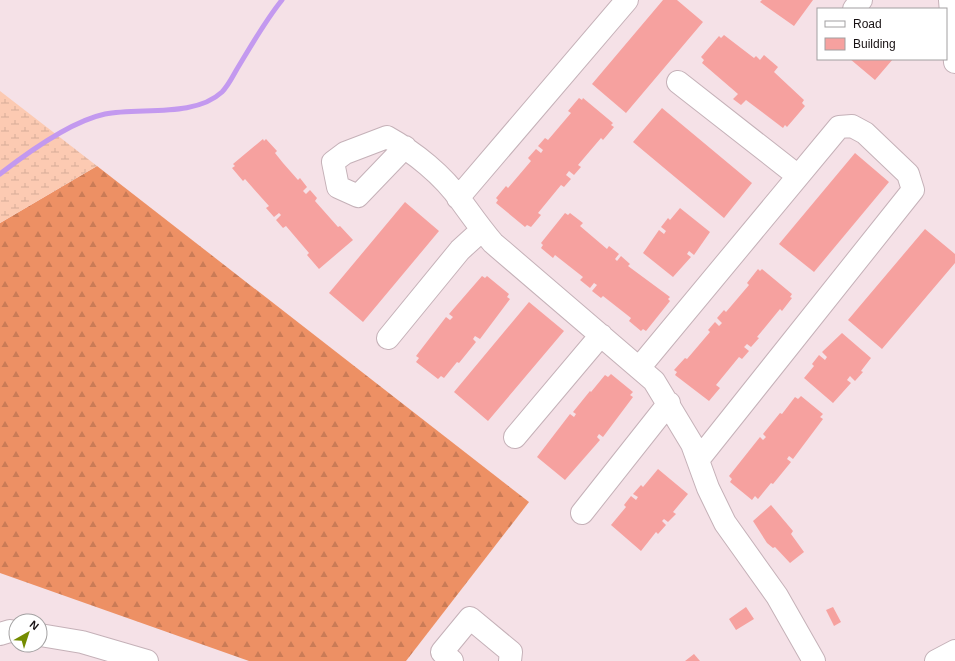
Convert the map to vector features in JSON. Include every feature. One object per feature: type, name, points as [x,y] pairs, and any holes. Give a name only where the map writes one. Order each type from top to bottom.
[{"type":"street","points":[[458,198],[627,0]]},
{"type":"street","points":[[855,8],[862,0]]},
{"type":"street","points":[[950,0],[954,28],[955,62]]},
{"type":"street","points":[[678,82],[798,176]]},
{"type":"street","points":[[639,368],[839,127],[852,126],[865,133],[908,174],[914,190],[698,460]]},
{"type":"street","points":[[405,147],[438,176],[458,198],[493,243],[654,381],[669,403],[692,444],[708,488],[725,523],[777,596],[814,661]]},
{"type":"street","points":[[388,338],[460,250],[482,230]]},
{"type":"street","points":[[515,437],[601,335]]},
{"type":"street","points":[[582,513],[669,403]]},
{"type":"street","points":[[452,661],[442,652],[470,618],[511,652],[510,661]]},
{"type":"street","points":[[48,637],[82,642],[147,661]]},
{"type":"street","points":[[936,661],[955,652]]},
{"type":"green space","points":[[0,91],[97,166],[0,223]]},
{"type":"green space","points":[[97,166],[529,502],[406,661],[249,661],[0,573],[0,223]]},
{"type":"building","points":[[663,0],[677,0],[703,22],[626,113],[592,84]]},
{"type":"building","points":[[762,0],[813,0],[794,26],[760,2]]},
{"type":"building","points":[[724,35],[754,58],[756,56],[760,60],[764,55],[778,67],[774,72],[804,100],[802,103],[805,106],[787,127],[785,125],[783,128],[746,100],[741,105],[733,99],[738,94],[702,63],[704,60],[701,57],[719,36],[721,38]]},
{"type":"building","points":[[851,60],[892,60],[875,80]]},
{"type":"building","points":[[579,98],[582,100],[583,98],[613,123],[611,125],[614,127],[603,140],[601,138],[578,165],[581,167],[574,175],[569,171],[566,175],[571,179],[564,187],[561,185],[538,213],[541,215],[531,227],[527,225],[525,227],[496,203],[498,200],[496,198],[506,186],[508,188],[531,161],[528,158],[536,149],[541,153],[543,150],[538,146],[545,138],[548,140],[571,113],[568,111]]},
{"type":"building","points":[[662,108],[752,183],[724,218],[633,142]]},
{"type":"building","points":[[263,139],[264,141],[266,139],[277,151],[275,153],[283,163],[298,180],[300,178],[307,187],[303,191],[306,194],[310,190],[317,198],[315,201],[338,227],[340,226],[353,240],[319,269],[307,255],[309,253],[286,226],[283,228],[276,220],[281,215],[279,213],[274,217],[266,208],[269,206],[245,179],[243,181],[232,168],[235,166],[233,164]]},
{"type":"building","points":[[855,153],[889,182],[814,272],[779,244]]},
{"type":"building","points":[[405,202],[439,231],[363,322],[329,293]]},
{"type":"building","points":[[680,208],[710,232],[694,255],[689,251],[687,254],[691,257],[673,277],[643,253],[659,230],[664,234],[666,231],[661,227],[668,218],[670,220]]},
{"type":"building","points":[[565,213],[568,215],[570,213],[583,223],[580,226],[607,249],[609,246],[619,254],[615,259],[617,261],[621,256],[630,264],[628,266],[670,297],[668,299],[670,301],[646,331],[643,329],[641,331],[629,321],[631,318],[603,296],[601,298],[592,291],[597,285],[594,283],[590,288],[580,280],[583,277],[555,255],[553,258],[541,248],[543,245],[541,243]]},
{"type":"building","points":[[925,229],[955,254],[955,263],[882,349],[848,320]]},
{"type":"building","points":[[758,269],[760,271],[762,269],[792,294],[790,297],[792,298],[782,311],[780,309],[757,337],[759,338],[751,347],[747,344],[744,347],[749,351],[742,359],[739,357],[716,385],[720,388],[709,401],[675,375],[677,372],[674,370],[685,358],[687,359],[710,332],[708,330],[715,322],[719,326],[722,323],[717,318],[724,310],[726,312],[749,285],[747,283]]},
{"type":"building","points":[[482,276],[485,278],[487,276],[509,294],[507,297],[510,299],[480,339],[475,336],[473,339],[476,342],[459,363],[457,362],[444,378],[441,376],[438,379],[416,362],[419,358],[416,356],[446,317],[450,320],[453,317],[449,314]]},
{"type":"building","points":[[529,302],[564,331],[488,421],[454,392]]},
{"type":"building","points":[[842,333],[871,358],[861,371],[863,372],[855,381],[850,376],[847,380],[851,383],[833,403],[804,378],[814,366],[812,364],[819,355],[825,360],[827,357],[822,352]]},
{"type":"building","points":[[611,374],[633,392],[630,395],[633,397],[603,437],[599,434],[597,437],[600,440],[565,480],[537,457],[570,414],[574,417],[576,414],[573,412],[590,391],[591,392],[605,375],[608,377]]},
{"type":"building","points":[[801,396],[823,414],[820,417],[823,419],[793,459],[789,456],[787,459],[791,462],[773,484],[771,483],[758,499],[755,496],[752,500],[730,482],[732,479],[729,476],[760,437],[763,440],[766,437],[763,434],[780,413],[782,414],[795,397],[798,399]]},
{"type":"building","points":[[658,469],[688,494],[673,512],[676,514],[668,522],[664,519],[662,521],[666,525],[658,534],[656,532],[641,551],[611,525],[626,507],[624,505],[631,496],[636,500],[638,497],[633,494],[641,485],[643,487]]},
{"type":"building","points":[[771,505],[793,531],[791,534],[804,552],[790,563],[775,547],[773,548],[767,543],[753,521]]},
{"type":"building","points":[[746,607],[754,619],[736,630],[729,619]]},
{"type":"building","points":[[833,607],[841,622],[834,626],[826,610]]},
{"type":"building","points":[[694,654],[700,661],[685,661]]},
{"type":"waterway","points":[[0,174],[50,139],[78,123],[92,118],[119,112],[182,109],[210,100],[222,92],[226,87],[264,25],[282,0]]}]
